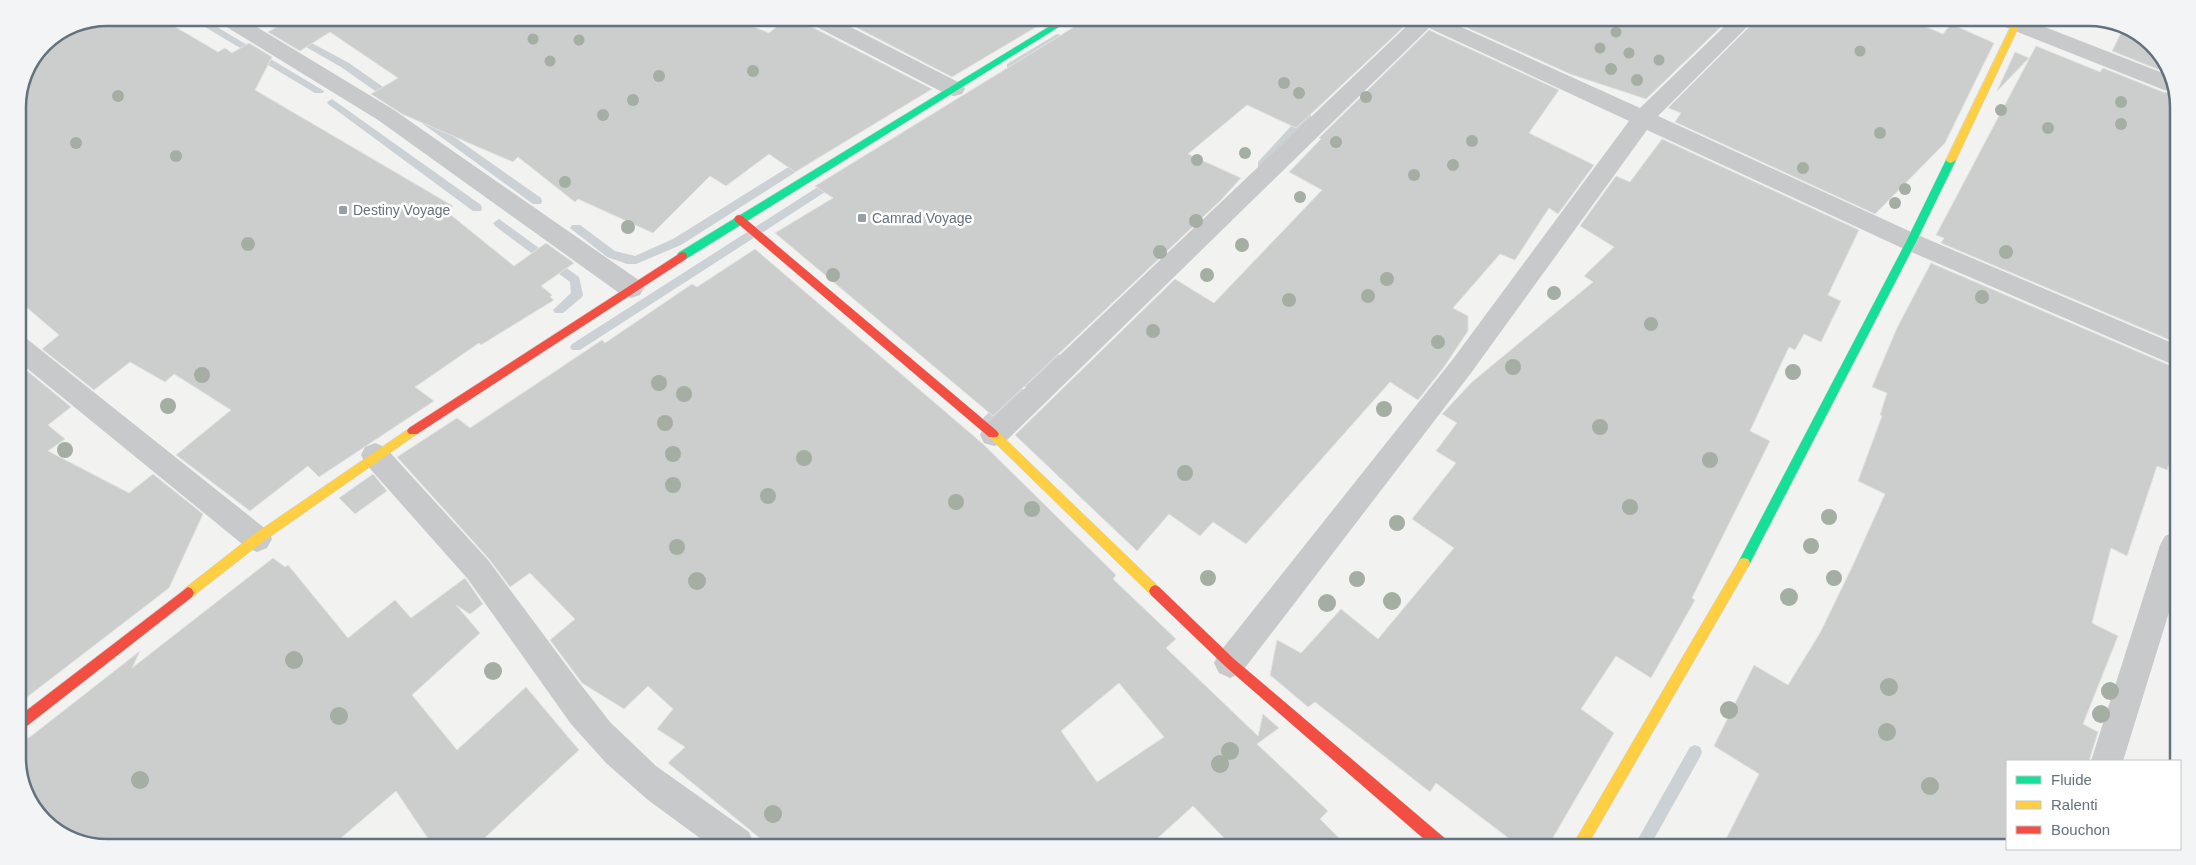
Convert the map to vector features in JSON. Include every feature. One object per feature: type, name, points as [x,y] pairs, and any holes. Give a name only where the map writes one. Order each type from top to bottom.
[{"type":"street","points":[[240,26],[386,115],[631,288]]},
{"type":"street","points":[[832,26],[954,89]]},
{"type":"street","points":[[26,719],[257,539],[375,455],[739,219],[1056,26]]},
{"type":"street","points":[[994,435],[1419,26]]},
{"type":"street","points":[[1442,26],[1911,242],[2170,353]]},
{"type":"street","points":[[1230,662],[1462,366],[1643,118],[1739,26]]},
{"type":"street","points":[[1583,839],[1757,541],[1911,242],[2014,26]]},
{"type":"street","points":[[2023,26],[2165,82]]},
{"type":"street","points":[[739,219],[994,435],[1230,662],[1435,839]]},
{"type":"street","points":[[26,352],[257,539]]},
{"type":"street","points":[[375,455],[486,580],[571,700],[617,752],[668,795],[730,839]]},
{"type":"street","points":[[2107,760],[2170,561]]},
{"type":"building","points":[[108,26],[174,26],[218,52],[225,48],[232,53],[249,43],[272,57],[255,90],[453,206],[446,211],[514,266],[546,243],[574,263],[541,286],[552,295],[550,297],[554,300],[481,345],[479,343],[415,387],[434,401],[319,477],[308,466],[250,511],[176,455],[231,410],[174,374],[165,382],[130,362],[94,390],[42,349],[59,335],[26,307],[26,108],[32,76],[40,62],[62,40],[76,32],[92,28]]},
{"type":"building","points":[[278,26],[752,26],[769,33],[778,26],[810,26],[932,89],[795,172],[769,154],[726,186],[710,176],[653,233],[578,199],[575,202],[518,157],[513,162],[402,114],[371,94],[398,78],[330,32],[300,51],[268,32]]},
{"type":"building","points":[[854,26],[1038,26],[952,77]]},
{"type":"building","points":[[1405,26],[1296,128],[1247,105],[1188,154],[1241,178],[1220,201],[993,416],[775,233],[833,198],[815,186],[1074,27]]},
{"type":"building","points":[[1463,26],[1722,26],[1646,99],[1570,74]]},
{"type":"building","points":[[1750,26],[1924,26],[1943,34],[1949,26],[1956,26],[1994,43],[1945,143],[1875,214],[1675,122],[1681,113],[1668,108]]},
{"type":"building","points":[[1429,30],[1559,90],[1529,133],[1594,165],[1558,214],[1549,208],[1515,260],[1500,254],[1453,308],[1468,316],[1468,331],[1444,367],[1418,400],[1390,382],[1246,544],[1213,522],[1200,536],[1169,514],[1137,551],[1015,435],[1175,279],[1214,303],[1322,190],[1289,172],[1321,139],[1319,138]]},
{"type":"building","points":[[2121,33],[2129,37],[2146,50],[2160,70],[2112,51]]},
{"type":"building","points":[[2036,46],[2100,72],[2103,68],[2168,93],[2170,102],[2170,340],[1941,243],[1944,238],[1936,235]]},
{"type":"building","points":[[2015,52],[2029,58],[1997,91]]},
{"type":"building","points":[[1662,139],[1859,230],[1828,295],[1841,301],[1821,342],[1804,334],[1795,350],[1789,347],[1750,431],[1770,441],[1692,598],[1695,600],[1651,678],[1616,656],[1581,709],[1614,733],[1552,839],[1510,839],[1436,783],[1430,792],[1315,702],[1308,707],[1270,675],[1277,640],[1301,653],[1341,609],[1378,639],[1454,548],[1412,519],[1456,463],[1436,451],[1457,423],[1442,414],[1472,382],[1593,282],[1584,276],[1614,247],[1580,226],[1616,176],[1630,182]]},
{"type":"building","points":[[755,249],[983,444],[1116,575],[1113,579],[1176,639],[1166,648],[1258,736],[1263,714],[1279,728],[1257,744],[1328,811],[1320,819],[1340,839],[1225,839],[1193,806],[1157,839],[761,839],[668,763],[685,747],[657,729],[673,709],[648,686],[624,709],[582,683],[550,640],[575,619],[530,573],[510,587],[489,559],[397,457],[457,418],[470,428],[602,340],[605,343],[692,284],[697,287]],"holes":[[[1119,683],[1164,737],[1097,782],[1061,731]]]},
{"type":"building","points":[[1931,263],[2170,365],[2170,461],[2167,470],[2157,466],[2127,556],[2111,548],[2092,623],[2118,636],[2083,724],[2098,732],[2089,760],[2006,760],[2006,839],[1726,839],[1759,774],[1714,746],[1754,665],[1788,685],[1820,633],[1885,494],[1858,481],[1882,416],[1880,415],[1887,393],[1872,387],[1897,328]]},
{"type":"building","points":[[26,370],[71,407],[48,425],[65,439],[48,451],[129,493],[153,474],[203,514],[169,588],[26,698]]},
{"type":"building","points":[[373,474],[387,491],[355,514],[339,498]]},
{"type":"building","points":[[273,558],[285,567],[288,565],[348,638],[395,600],[411,618],[465,578],[483,604],[470,614],[456,605],[480,633],[412,695],[457,750],[526,687],[579,750],[483,839],[428,839],[396,791],[340,839],[108,839],[81,834],[62,825],[43,807],[31,784],[28,773],[26,739],[140,651],[132,668]]},
{"type":"waterway","points":[[209,26],[319,91]]},
{"type":"waterway","points":[[295,37],[345,65],[392,98]]},
{"type":"waterway","points":[[1011,66],[1057,37]]},
{"type":"waterway","points":[[332,102],[477,208]]},
{"type":"waterway","points":[[1262,165],[1307,115]]},
{"type":"waterway","points":[[423,119],[537,201]]},
{"type":"waterway","points":[[576,228],[611,254],[636,260],[677,242],[806,160]]},
{"type":"waterway","points":[[576,347],[835,180]]},
{"type":"waterway","points":[[499,223],[575,280],[577,295],[559,310]]},
{"type":"waterway","points":[[1028,384],[1057,359]]},
{"type":"waterway","points":[[988,421],[1019,393]]},
{"type":"waterway","points":[[1646,839],[1695,752]]},
{"type":"traffic: fast","points":[[682,256],[1056,26]]},
{"type":"traffic: fast","points":[[1744,563],[1911,242],[1951,160]]},
{"type":"traffic: slow","points":[[1951,160],[2015,26]]},
{"type":"traffic: slow","points":[[188,593],[257,539],[413,431]]},
{"type":"traffic: slow","points":[[993,434],[1155,591]]},
{"type":"traffic: slow","points":[[1583,839],[1744,563]]},
{"type":"traffic: jam","points":[[739,219],[993,434]]},
{"type":"traffic: jam","points":[[413,431],[682,256]]},
{"type":"traffic: jam","points":[[1155,591],[1230,663],[1435,839]]},
{"type":"traffic: jam","points":[[26,719],[188,593]]},
{"type":"place","name":"Destiny Voyage","points":[[343,210]]},
{"type":"place","name":"Camrad Voyage","points":[[862,218]]}]
